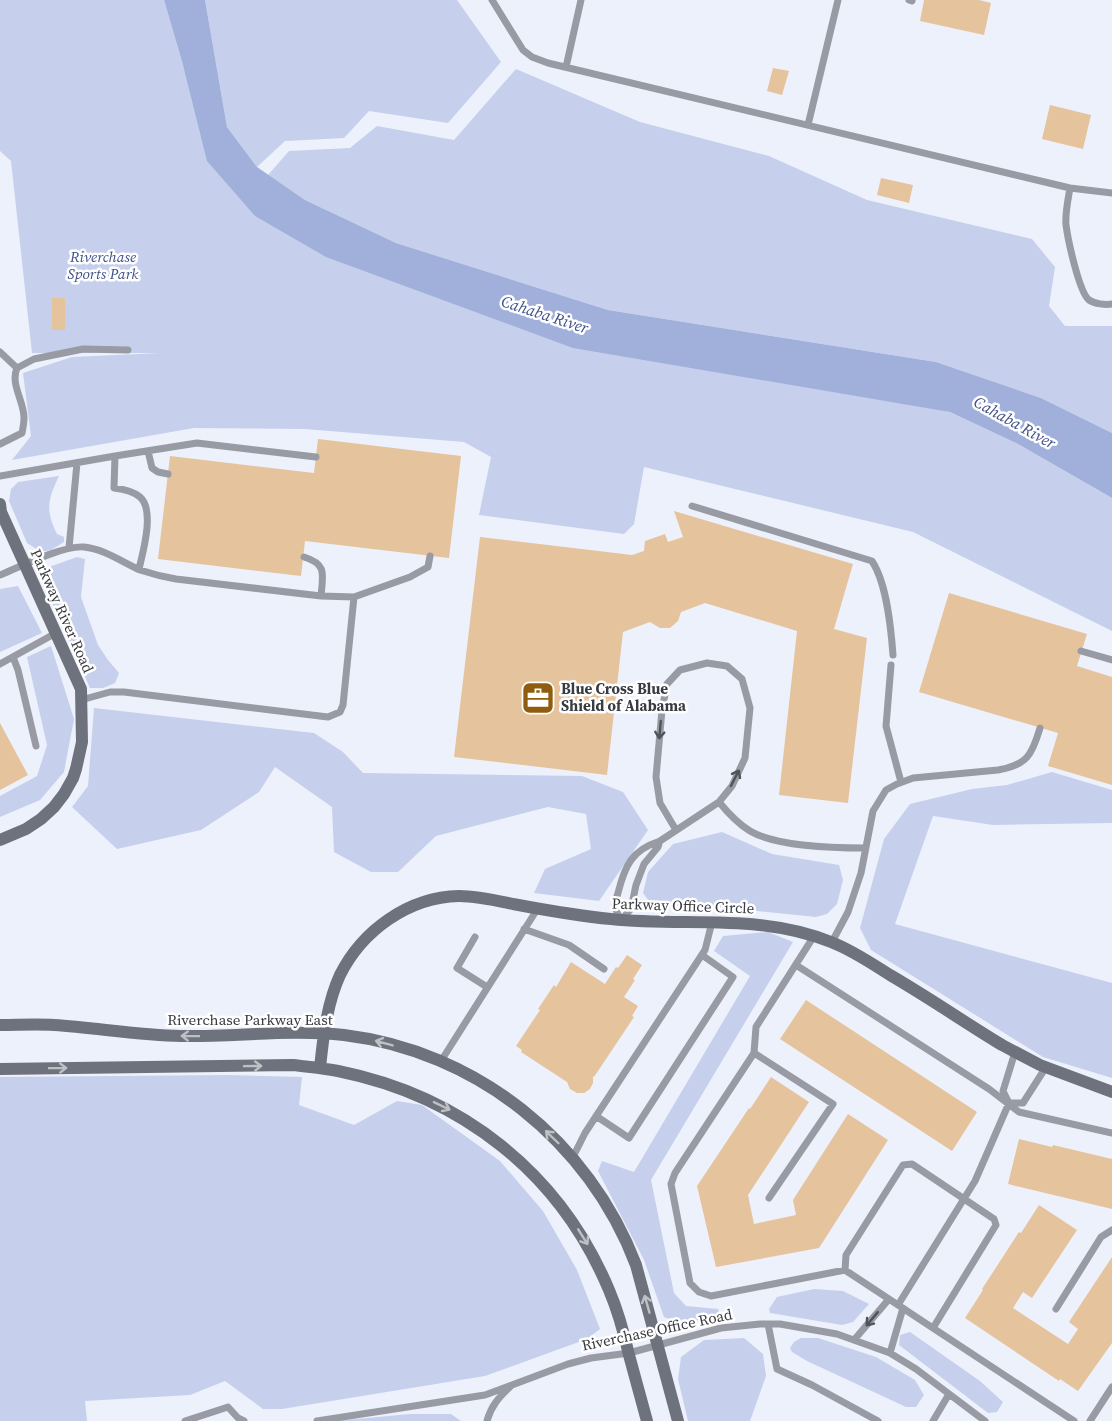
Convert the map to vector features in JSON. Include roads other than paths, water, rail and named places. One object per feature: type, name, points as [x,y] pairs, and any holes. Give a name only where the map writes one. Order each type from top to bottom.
[{"type":"street","name":"Parkway River Road","points":[[0,509],[81,690],[82,742],[76,769],[64,794],[54,807],[26,829],[0,840]]},
{"type":"street","name":"Parkway Office Circle","points":[[320,1068],[330,1003],[339,977],[349,959],[370,934],[396,914],[429,901],[458,896],[484,898],[621,920],[747,923],[777,926],[814,936],[860,956],[1015,1052],[1046,1067],[1112,1092]]},
{"type":"street","name":"Riverchase Parkway East","points":[[0,1025],[54,1025],[173,1036],[272,1034],[351,1036],[380,1042],[441,1061],[482,1081],[520,1107],[573,1157],[616,1221],[628,1243],[636,1265],[678,1421]]},
{"type":"street","points":[[0,1069],[293,1065],[338,1071],[384,1083],[416,1094],[451,1111],[479,1128],[516,1157],[551,1192],[587,1243],[616,1305],[646,1421]]},
{"type":"lane","points":[[492,0],[523,50],[532,57],[1070,188],[1112,193]]},
{"type":"lane","points":[[566,67],[581,0]]},
{"type":"lane","points":[[808,125],[838,0]]},
{"type":"lane","points":[[1070,188],[1066,224],[1080,285],[1088,299],[1095,303],[1112,304]]},
{"type":"lane","points":[[0,444],[22,433],[24,416],[15,381],[16,368],[34,359],[83,350],[128,350]]},
{"type":"lane","points":[[0,352],[16,368]]},
{"type":"lane","points":[[0,476],[197,443],[316,457]]},
{"type":"lane","points":[[148,451],[152,468],[168,474]]},
{"type":"lane","points":[[115,456],[114,488],[137,494],[143,499],[147,508],[146,538],[139,569]]},
{"type":"lane","points":[[69,548],[77,463]]},
{"type":"lane","points":[[692,506],[872,561],[879,571],[886,602],[893,655]]},
{"type":"lane","points":[[0,576],[69,548],[84,547],[154,575],[321,596],[354,597],[410,577],[428,567],[430,556]]},
{"type":"lane","points":[[304,556],[321,566],[323,573],[321,596]]},
{"type":"lane","points":[[81,700],[110,692],[124,692],[328,717],[340,712],[343,705],[354,597]]},
{"type":"lane","points":[[0,664],[56,633]]},
{"type":"lane","points":[[1081,651],[1112,660]]},
{"type":"lane","points":[[13,657],[36,746]]},
{"type":"lane","points":[[660,840],[658,847],[644,864],[636,885],[631,909],[621,920],[615,906],[621,881],[633,856],[647,845],[660,840],[676,830],[719,802],[732,786],[745,758],[750,708],[742,679],[727,666],[707,663],[680,670],[667,684],[662,710],[656,777],[660,803],[676,830]]},
{"type":"lane","points":[[891,664],[886,726],[901,782]]},
{"type":"lane","points":[[832,942],[848,912],[861,873],[873,811],[886,790],[913,778],[1011,768],[1024,762],[1030,755],[1040,728]]},
{"type":"lane","points":[[719,802],[731,817],[744,827],[769,838],[803,845],[865,848]]},
{"type":"lane","points":[[441,1061],[538,908]]},
{"type":"lane","points":[[573,1157],[585,1133],[702,956],[712,922]]},
{"type":"lane","points":[[524,929],[569,945],[604,969]]},
{"type":"lane","points":[[814,936],[756,1027],[754,1053],[675,1173],[671,1184],[690,1283],[699,1292],[711,1296],[845,1270],[1074,1421]]},
{"type":"lane","points":[[475,938],[457,968],[487,987]]},
{"type":"lane","points":[[596,1116],[629,1137],[635,1128],[734,978],[702,956]]},
{"type":"lane","points":[[796,965],[989,1089],[1020,1112],[1112,1133]]},
{"type":"lane","points":[[1009,1103],[1003,1091],[1015,1052]]},
{"type":"lane","points":[[754,1053],[833,1104],[769,1198]]},
{"type":"lane","points":[[1009,1103],[1023,1103],[1046,1067]]},
{"type":"lane","points":[[890,1353],[901,1306],[975,1181],[1009,1103]]},
{"type":"lane","points":[[845,1270],[846,1254],[903,1166],[912,1164],[994,1219],[996,1225],[933,1328]]},
{"type":"lane","points":[[1056,1309],[1101,1237],[1112,1230]]},
{"type":"lane","points":[[854,1340],[889,1299]]},
{"type":"lane","points":[[768,1324],[777,1369],[878,1421]]},
{"type":"lane","name":"Riverchase Office Road","points":[[317,1421],[485,1395],[568,1364],[591,1358],[629,1353],[721,1328],[768,1324],[802,1327],[837,1334],[890,1353],[916,1369],[985,1421]]},
{"type":"lane","points":[[487,1421],[498,1399],[512,1386]]},
{"type":"lane","points":[[1090,1421],[1112,1387]]},
{"type":"lane","points":[[933,1421],[949,1394]]},
{"type":"lane","points":[[185,1421],[228,1407],[244,1421]]},
{"type":"water","name":"Cahaba River","points":[[164,0],[205,0],[227,127],[257,167],[305,200],[396,243],[608,310],[936,362],[1041,398],[1112,433],[1112,498],[1018,444],[950,412],[573,348],[326,257],[255,216],[207,161]]},
{"type":"place","name":"Blue Cross Blue Shield of Alabama","points":[[538,698]]},
{"type":"park label","name":"Riverchase Sports Park","points":[[103,266]]}]
